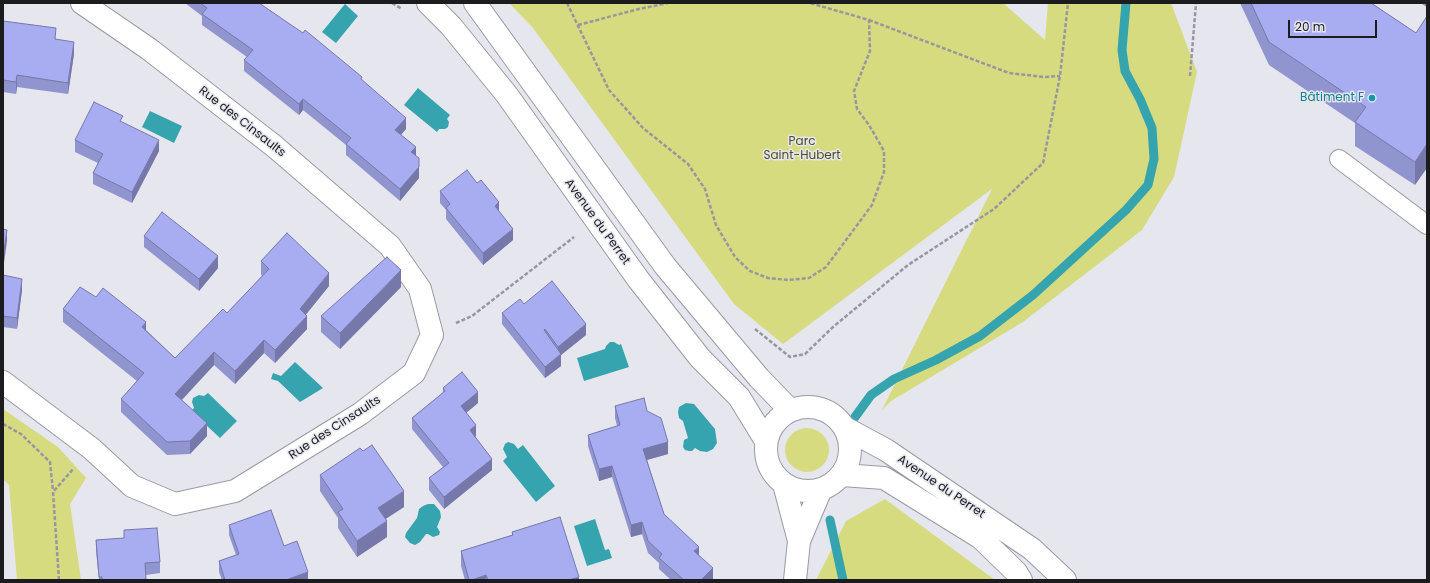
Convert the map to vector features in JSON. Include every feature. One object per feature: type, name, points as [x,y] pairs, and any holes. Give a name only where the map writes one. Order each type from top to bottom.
[{"type":"street","name":"Rue des Cinsaults","points":[[3,382],[92,448],[132,486],[175,504],[235,491],[360,414],[414,373],[432,335],[420,289],[390,246],[274,146],[149,49],[82,3]]},
{"type":"street","name":"Avenue du Perret","points":[[428,3],[451,26],[507,95],[638,279],[700,358],[739,397],[766,441]]},
{"type":"street","points":[[475,3],[665,266],[759,378],[790,410]]},
{"type":"street","points":[[803,406],[817,407],[830,412],[841,421],[847,429],[850,448],[848,462],[842,475],[831,485],[821,489],[803,492],[789,488],[778,479],[770,468],[766,455],[766,441],[771,428],[779,418],[790,410],[803,406]]},
{"type":"street","name":"Avenue du Perret","points":[[847,429],[886,450],[1032,549],[1065,580]]},
{"type":"street","name":"Avenue du Perret","points":[[842,475],[884,478],[981,538],[1018,576],[1032,549]]},
{"type":"street","points":[[784,484],[799,540]]},
{"type":"street","points":[[795,580],[799,540],[821,489]]},
{"type":"lane","points":[[1339,159],[1427,225]]},
{"type":"path","points":[[567,3],[609,90],[643,128],[688,164],[705,189],[716,225],[735,257],[750,271],[768,278],[788,280],[809,278],[826,267],[872,205],[884,172],[884,151],[869,125],[857,109],[854,91],[870,51],[869,20]]},
{"type":"path","points":[[578,26],[639,9],[668,3]]},
{"type":"path","points":[[810,3],[869,20],[1009,73],[1044,77],[1060,76]]},
{"type":"path","points":[[754,328],[790,357],[805,354],[834,327],[908,265],[994,209],[1042,163],[1060,76],[1068,3]]},
{"type":"path","points":[[1190,76],[1196,3]]},
{"type":"path","points":[[1423,3],[1427,6]]},
{"type":"path","points":[[432,335],[472,316],[579,233]]},
{"type":"path","points":[[3,424],[21,434],[50,462],[59,580]]},
{"type":"path","points":[[53,492],[92,448]]},
{"type":"green space","name":"Parc Saint-Hubert","points":[[509,3],[1003,3],[1045,40],[1048,3],[1171,3],[1197,72],[1174,177],[1142,230],[1023,322],[891,401],[882,410],[992,189],[783,344],[734,304],[533,28]]},
{"type":"green space","points":[[3,409],[58,447],[86,478],[70,504],[81,580],[17,580],[9,485],[3,479]]},
{"type":"green space","points":[[807,428],[819,432],[825,438],[829,450],[825,462],[819,468],[807,472],[795,468],[789,462],[785,450],[789,438],[795,432]]},
{"type":"green space","points":[[885,499],[995,580],[816,580],[846,521]]},
{"type":"water","points":[[345,4],[358,16],[336,43],[322,32]]},
{"type":"water","points":[[418,88],[450,115],[447,119],[449,122],[448,127],[445,129],[439,129],[437,132],[404,105]]},
{"type":"water","points":[[150,111],[182,126],[174,143],[142,127]]},
{"type":"water","points":[[610,342],[614,342],[619,345],[621,344],[629,367],[584,381],[577,358],[605,349]]},
{"type":"water","points":[[295,362],[323,388],[300,402],[278,381],[271,379],[273,373],[281,376]]},
{"type":"water","points":[[208,393],[237,421],[220,438],[191,411],[194,408],[192,402],[193,398],[199,395],[204,396]]},
{"type":"water","points":[[686,403],[694,404],[715,429],[717,443],[713,449],[707,452],[700,451],[695,448],[692,451],[689,451],[685,450],[683,447],[684,440],[688,438],[683,421],[679,418],[678,412],[679,407]]},
{"type":"water","points":[[508,442],[514,444],[518,449],[523,445],[555,486],[536,502],[503,461],[507,457],[503,449],[505,444]]},
{"type":"water","points":[[428,504],[434,504],[440,511],[441,517],[437,527],[440,532],[439,535],[433,537],[426,534],[420,542],[415,545],[410,543],[405,537],[406,533],[417,518],[419,509]]},
{"type":"water","points":[[595,519],[605,550],[609,549],[612,558],[587,566],[574,526]]},
{"type":"building","points":[[200,3],[259,3],[303,33],[305,30],[362,77],[361,79],[406,118],[395,130],[416,147],[411,152],[419,158],[419,167],[400,189],[346,144],[351,138],[303,99],[299,104],[244,60],[253,50],[202,14],[207,8]]},
{"type":"building","name":"Bâtiment F","points":[[1251,3],[1371,3],[1416,33],[1427,16],[1427,144],[1415,162],[1355,122],[1366,107],[1269,42]]},
{"type":"building","points":[[3,21],[56,28],[55,39],[74,42],[68,83],[17,75],[16,82],[3,80]]},
{"type":"building","points":[[94,102],[123,116],[120,121],[159,140],[132,192],[93,173],[103,154],[75,140]]},
{"type":"building","points":[[467,170],[477,183],[481,180],[499,202],[495,206],[513,229],[483,253],[446,208],[450,204],[440,191]]},
{"type":"building","points":[[162,212],[218,256],[199,279],[144,236]]},
{"type":"building","points":[[3,229],[7,230],[3,258]]},
{"type":"building","points":[[287,233],[329,273],[300,309],[307,316],[275,350],[264,340],[235,371],[214,352],[175,394],[207,423],[190,441],[167,442],[121,399],[144,373],[63,309],[80,287],[96,297],[103,288],[146,322],[142,327],[175,358],[223,309],[227,313],[269,269],[261,261]]},
{"type":"building","points":[[387,257],[401,270],[340,333],[321,316]]},
{"type":"building","points":[[3,275],[22,279],[17,318],[3,316]]},
{"type":"building","points":[[552,281],[586,324],[558,347],[545,329],[544,330],[561,354],[545,367],[502,313],[520,299],[524,304]]},
{"type":"building","points":[[462,372],[478,392],[461,406],[476,425],[470,430],[492,459],[444,497],[429,478],[449,463],[412,418],[445,391],[443,388]]},
{"type":"building","points":[[644,398],[647,411],[661,418],[668,442],[643,449],[664,514],[699,547],[694,551],[713,568],[701,580],[684,580],[659,558],[662,554],[648,541],[642,522],[631,525],[612,466],[599,469],[588,435],[620,425],[615,406]]},
{"type":"building","points":[[372,445],[404,491],[378,508],[387,521],[357,541],[338,512],[343,509],[320,475],[360,448],[363,451]]},
{"type":"building","points":[[271,510],[284,546],[297,541],[308,572],[286,580],[225,580],[219,561],[239,554],[229,525]]},
{"type":"building","points":[[560,517],[579,577],[569,580],[488,580],[486,575],[469,580],[461,551],[513,535],[512,532]]},
{"type":"building","points":[[157,528],[160,562],[145,563],[146,580],[102,580],[102,577],[99,577],[96,540],[124,538],[124,530]]},
{"type":"waterway","points":[[855,417],[871,395],[894,379],[936,360],[980,336],[1033,295],[1126,210],[1148,185],[1154,159],[1152,128],[1140,99],[1125,71],[1122,50],[1126,3]]},
{"type":"waterway","points":[[830,520],[843,580]]},
{"type":"place","name":"Bâtiment F","points":[[1372,98]]}]
